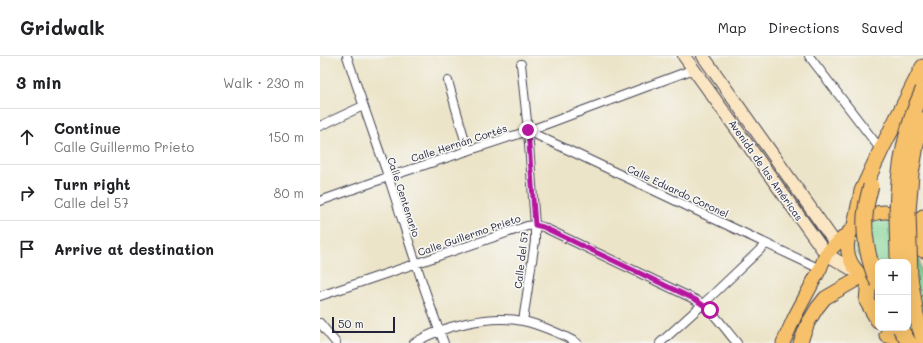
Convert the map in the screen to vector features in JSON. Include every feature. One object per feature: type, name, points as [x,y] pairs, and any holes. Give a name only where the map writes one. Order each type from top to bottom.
[{"type":"highway","points":[[853,228],[862,191],[922,69]]},
{"type":"highway","points":[[875,315],[867,301],[870,261],[865,236],[866,209],[871,186],[910,104],[922,69]]},
{"type":"highway","points":[[898,259],[897,212],[900,173],[906,136],[923,90]]},
{"type":"highway","points":[[923,120],[917,139],[911,174],[908,212],[910,277],[916,315],[923,341]]},
{"type":"highway","points":[[923,217],[923,250]]},
{"type":"highway","points":[[909,331],[913,343]]},
{"type":"highway","points":[[890,334],[902,339],[923,334]]},
{"type":"highway","points":[[890,334],[909,343]]},
{"type":"main road","name":"Avenida de las Américas","points":[[684,56],[826,254],[869,279]]},
{"type":"main road","name":"Avenida de las Américas","points":[[702,56],[836,244]]},
{"type":"main road","points":[[783,343],[826,254],[865,216],[879,212],[894,214],[922,233],[921,245],[911,266]]},
{"type":"main road","points":[[800,343],[808,322],[825,298],[869,279],[851,263],[848,252],[848,241],[853,228]]},
{"type":"street","name":"Calle Centenario","points":[[347,56],[416,264],[444,343]]},
{"type":"street","points":[[809,56],[881,150]]},
{"type":"street","name":"Calle del 57","points":[[521,64],[528,130],[535,225],[535,240],[522,321]]},
{"type":"street","name":"Calle Hernán Cortés","points":[[320,201],[528,130],[694,69]]},
{"type":"street","points":[[448,81],[468,151]]},
{"type":"street","points":[[320,126],[363,106]]},
{"type":"street","name":"Calle Eduardo Coronel","points":[[528,130],[820,269]]},
{"type":"street","name":"Calle Guillermo Prieto","points":[[320,296],[527,226],[535,225],[550,230],[703,304],[710,310],[737,343]]},
{"type":"street","points":[[660,343],[766,244]]},
{"type":"street","points":[[414,343],[439,330],[469,322],[499,319],[522,321],[545,328],[577,343]]},
{"type":"street","points":[[320,323],[336,343]]},
{"type":"green space","points":[[881,219],[890,220],[899,259],[875,259],[875,263],[867,266],[861,259],[857,252],[856,237],[859,231],[872,221]]},
{"type":"green space","points":[[919,259],[923,288],[923,329],[920,331],[911,330],[911,264]]},
{"type":"route","points":[[528,130],[535,225],[543,227],[696,300],[710,310]]}]
